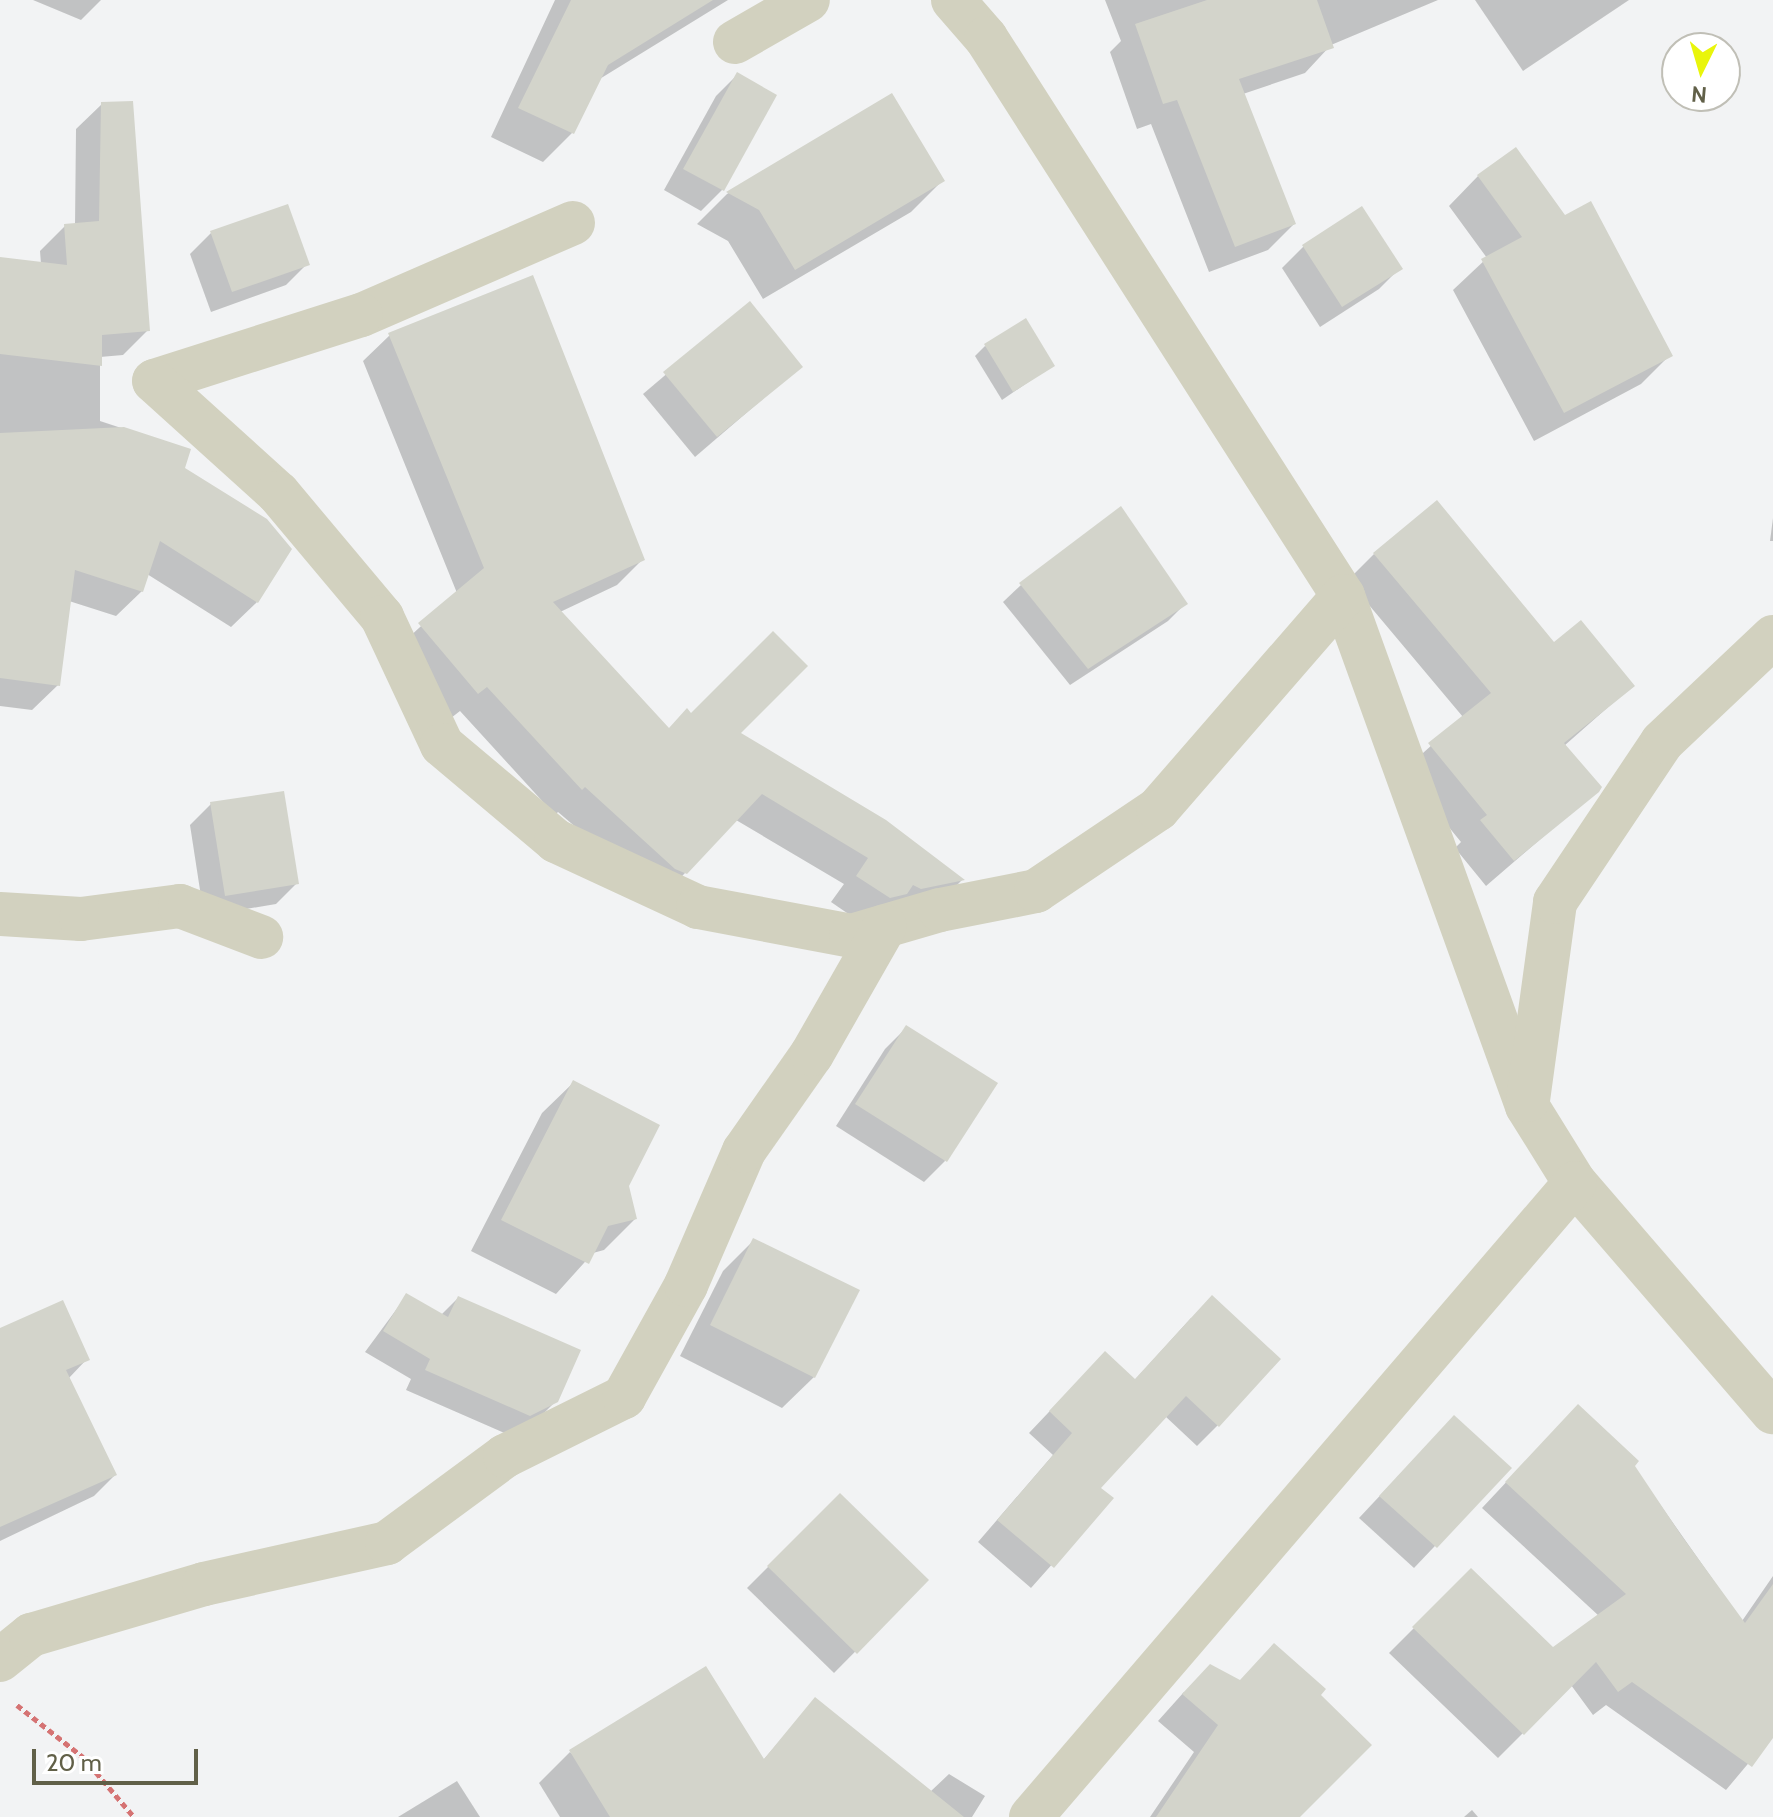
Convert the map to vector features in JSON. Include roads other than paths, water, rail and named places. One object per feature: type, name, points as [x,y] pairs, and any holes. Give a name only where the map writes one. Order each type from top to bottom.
[{"type":"street","points":[[735,42],[808,0]]},
{"type":"street","points":[[953,0],[986,38],[1343,596],[1527,1106],[1575,1183],[1773,1412]]},
{"type":"street","points":[[573,223],[361,315],[154,381],[278,493],[382,617],[442,745],[556,841],[698,907],[851,936],[1036,891],[1158,809],[1343,596]]},
{"type":"street","points":[[1527,1106],[1555,902],[1662,742],[1773,637]]},
{"type":"street","points":[[0,914],[56,918],[180,906],[261,937]]},
{"type":"street","points":[[0,937],[56,918]]},
{"type":"street","points":[[0,1660],[31,1635],[204,1584],[387,1543],[505,1456],[624,1397],[686,1285],[744,1151],[812,1054],[885,926]]},
{"type":"street","points":[[1031,1817],[1575,1183]]}]
